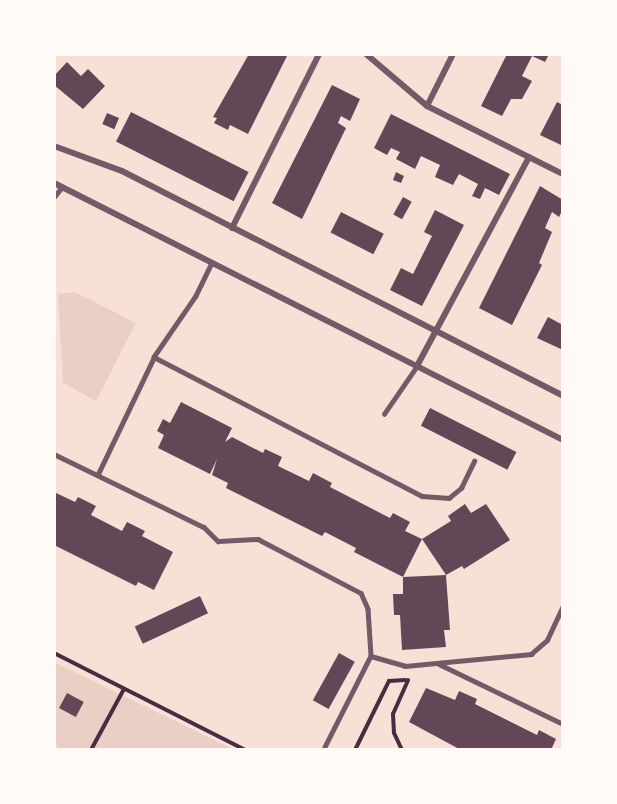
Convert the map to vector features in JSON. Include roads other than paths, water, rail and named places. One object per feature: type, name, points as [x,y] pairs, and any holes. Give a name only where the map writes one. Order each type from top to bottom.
[{"type":"street","points":[[232,228],[319,54]]},
{"type":"street","points":[[366,54],[427,106],[563,174]]},
{"type":"street","points":[[427,106],[453,54]]},
{"type":"street","points":[[54,146],[100,161],[563,396]]},
{"type":"street","points":[[417,366],[528,157]]},
{"type":"street","points":[[54,183],[563,440]]},
{"type":"lane","points":[[54,197],[62,187]]},
{"type":"lane","points":[[98,474],[154,357],[196,296],[212,263]]},
{"type":"lane","points":[[154,357],[422,496],[449,498],[461,488],[474,462]]},
{"type":"lane","points":[[384,414],[417,366]]},
{"type":"lane","points":[[54,454],[204,527],[218,541],[258,539],[361,593],[368,609],[371,656],[325,747]]},
{"type":"lane","points":[[371,656],[405,666],[531,654],[547,640],[563,605]]},
{"type":"lane","points":[[438,663],[563,724]]}]
